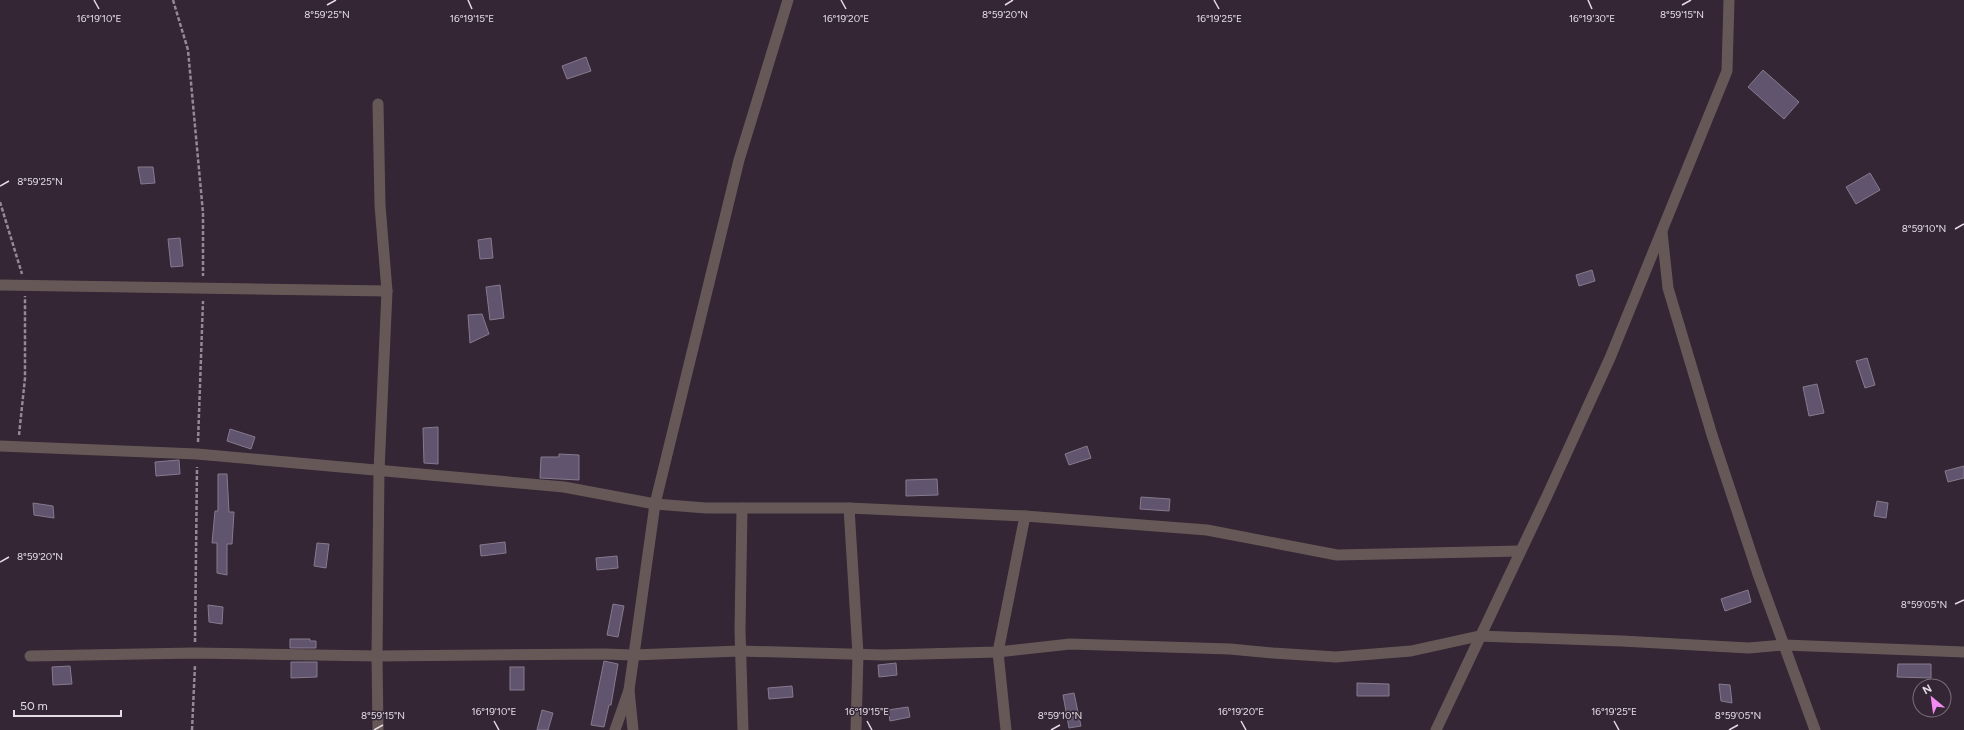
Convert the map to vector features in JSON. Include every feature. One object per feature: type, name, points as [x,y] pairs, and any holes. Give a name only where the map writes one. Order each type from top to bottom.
[{"type":"street","points":[[615,730],[629,690],[655,504],[739,160],[788,0]]},
{"type":"street","points":[[1436,730],[1610,358],[1727,71],[1729,0]]},
{"type":"street","points":[[378,104],[380,205],[387,290],[379,471],[377,656],[378,730]]},
{"type":"street","points":[[1662,231],[1668,288],[1692,369],[1729,486],[1784,646],[1815,730]]},
{"type":"street","points":[[0,285],[26,284],[73,287],[204,287],[387,290]]},
{"type":"street","points":[[0,446],[197,454],[564,487],[655,504],[706,508],[849,508],[1026,516],[1207,530],[1337,555],[1520,551]]},
{"type":"street","points":[[742,508],[740,651],[743,730]]},
{"type":"street","points":[[849,508],[858,654],[856,730]]},
{"type":"street","points":[[1006,730],[998,652],[1026,516]]},
{"type":"street","points":[[30,656],[195,653],[377,656],[633,655],[740,651],[858,654],[998,652],[1070,644],[1230,649],[1336,656],[1411,651],[1479,636],[1622,641],[1749,648],[1784,646],[1964,652]]},
{"type":"street","points":[[629,690],[634,730]]},
{"type":"path","points":[[173,0],[188,50],[203,213],[204,287],[197,454],[195,653],[192,730]]},
{"type":"path","points":[[0,202],[26,284],[25,378],[18,447]]},
{"type":"building","points":[[586,57],[591,71],[567,79],[562,66]]},
{"type":"building","points":[[1763,70],[1799,102],[1784,119],[1748,87]]},
{"type":"building","points":[[138,167],[153,167],[155,183],[141,184]]},
{"type":"building","points":[[1870,173],[1880,190],[1856,204],[1846,187]]},
{"type":"building","points":[[180,238],[183,266],[171,267],[168,239]]},
{"type":"building","points":[[491,238],[493,258],[480,259],[478,240]]},
{"type":"building","points":[[1592,270],[1595,281],[1579,286],[1576,275]]},
{"type":"building","points":[[500,285],[504,318],[490,320],[486,287]]},
{"type":"building","points":[[482,314],[489,334],[470,343],[468,315]]},
{"type":"building","points":[[1867,358],[1875,385],[1865,388],[1856,361]]},
{"type":"building","points":[[1817,384],[1824,413],[1809,416],[1803,387]]},
{"type":"building","points":[[438,427],[438,464],[424,463],[423,428]]},
{"type":"building","points":[[230,429],[255,437],[251,449],[227,441]]},
{"type":"building","points":[[1087,446],[1091,458],[1069,465],[1065,454]]},
{"type":"building","points":[[559,454],[579,455],[579,480],[540,478],[541,457],[559,457]]},
{"type":"building","points":[[179,460],[180,474],[156,476],[155,462]]},
{"type":"building","points":[[1964,466],[1964,478],[1948,482],[1945,471]]},
{"type":"building","points":[[218,474],[227,474],[229,512],[234,512],[232,544],[227,544],[227,575],[217,573],[217,543],[212,543],[215,511],[218,511]]},
{"type":"building","points":[[937,479],[938,495],[906,496],[906,480]]},
{"type":"building","points":[[1141,497],[1170,499],[1169,511],[1140,509]]},
{"type":"building","points":[[1877,501],[1888,503],[1886,518],[1874,516]]},
{"type":"building","points":[[33,503],[53,506],[54,518],[34,515]]},
{"type":"building","points":[[505,542],[506,553],[481,556],[480,545]]},
{"type":"building","points":[[317,543],[329,544],[326,568],[314,566]]},
{"type":"building","points":[[617,556],[618,568],[597,570],[596,558]]},
{"type":"building","points":[[1748,590],[1751,602],[1725,611],[1721,599]]},
{"type":"building","points":[[613,604],[624,606],[618,637],[607,635]]},
{"type":"building","points":[[208,605],[223,607],[222,624],[209,622]]},
{"type":"building","points":[[290,639],[310,639],[310,641],[316,641],[316,648],[290,648]]},
{"type":"building","points":[[604,661],[618,664],[611,705],[609,705],[604,727],[591,725]]},
{"type":"building","points":[[291,662],[317,662],[317,677],[291,678]]},
{"type":"building","points":[[896,663],[897,675],[879,677],[878,665]]},
{"type":"building","points":[[1898,664],[1931,664],[1931,678],[1897,677]]},
{"type":"building","points":[[70,666],[72,684],[53,685],[52,667]]},
{"type":"building","points":[[510,667],[524,667],[524,690],[510,690]]},
{"type":"building","points":[[1357,683],[1389,684],[1389,696],[1357,696]]},
{"type":"building","points":[[1719,684],[1730,685],[1732,703],[1721,701]]},
{"type":"building","points":[[792,686],[793,697],[769,699],[768,688]]},
{"type":"building","points":[[1074,693],[1081,726],[1069,728],[1063,695]]},
{"type":"building","points":[[908,707],[910,717],[890,721],[888,710]]},
{"type":"building","points":[[542,710],[553,713],[548,730],[537,730]]}]
